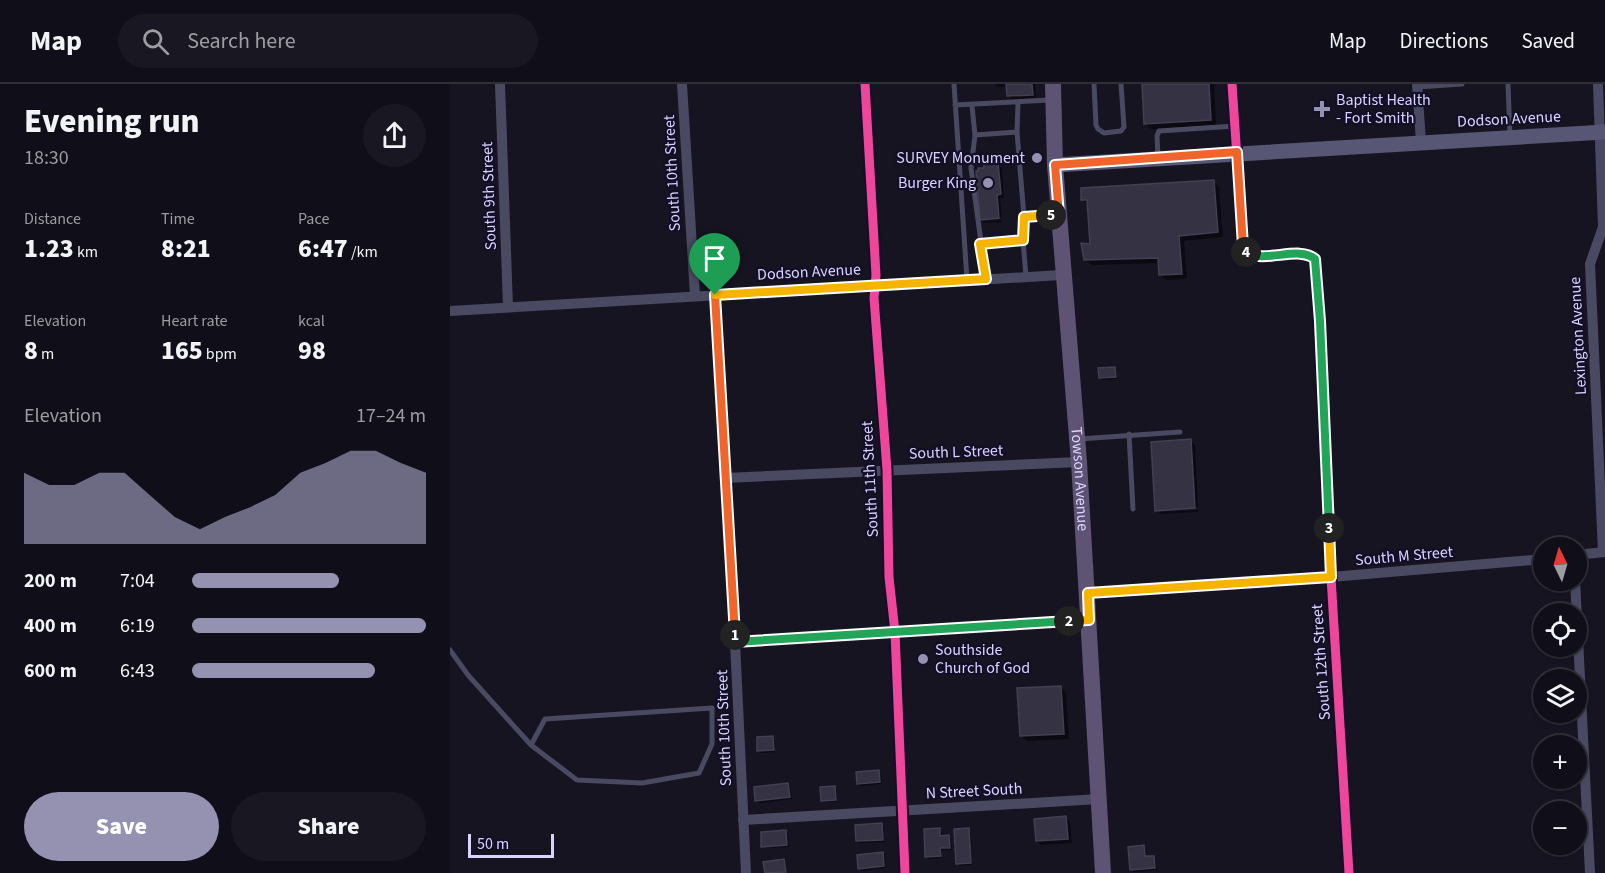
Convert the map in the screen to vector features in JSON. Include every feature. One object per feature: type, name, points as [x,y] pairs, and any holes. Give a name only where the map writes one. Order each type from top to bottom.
[{"type":"main road","name":"Towson Avenue","points":[[1054,92],[1055,165],[1088,593],[1103,873]]},
{"type":"street","name":"South 9th Street","points":[[500,84],[508,307]]},
{"type":"street","name":"South 10th Street","points":[[682,84],[695,296]]},
{"type":"street","name":"South 11th Street","points":[[865,84],[874,298],[887,470],[889,577],[895,632],[905,873]]},
{"type":"street","name":"South 12th Street","points":[[1232,84],[1243,246],[1246,252],[1254,256],[1307,254],[1315,259],[1316,264],[1331,577],[1349,873]]},
{"type":"street","name":"Lexington Avenue","points":[[1598,84],[1603,132],[1603,227],[1590,264],[1601,433],[1604,552]]},
{"type":"street","points":[[1417,85],[1421,142]]},
{"type":"street","name":"Dodson Avenue","points":[[1055,165],[1237,152],[1603,132]]},
{"type":"street","name":"Dodson Avenue","points":[[450,311],[1062,275]]},
{"type":"street","name":"South 10th Street","points":[[715,295],[746,873]]},
{"type":"street","name":"South L Street","points":[[726,478],[1079,462]]},
{"type":"street","points":[[1587,554],[1604,552]]},
{"type":"street","name":"South M Street","points":[[1088,593],[1331,577],[1533,560]]},
{"type":"street","points":[[1576,591],[1590,873]]},
{"type":"street","points":[[735,642],[1089,620]]},
{"type":"street","name":"N Street South","points":[[743,820],[1099,799]]},
{"type":"lane","points":[[954,84],[967,280]]},
{"type":"lane","points":[[1094,84],[1096,125],[1104,133],[1121,131],[1124,127],[1121,84]]},
{"type":"lane","points":[[1417,85],[1462,84]]},
{"type":"lane","points":[[1508,84],[1510,137]]},
{"type":"lane","points":[[955,105],[1018,103],[1054,92]]},
{"type":"lane","points":[[1018,103],[1017,132],[1026,277]]},
{"type":"lane","points":[[972,106],[975,135],[971,168],[986,279]]},
{"type":"lane","points":[[1158,158],[1159,130],[1235,126]]},
{"type":"lane","points":[[975,135],[1017,132]]},
{"type":"lane","points":[[1024,217],[1059,215]]},
{"type":"lane","points":[[980,244],[1023,240]]},
{"type":"lane","points":[[1077,439],[1180,432]]},
{"type":"lane","points":[[1130,435],[1133,509]]},
{"type":"lane","points":[[450,650],[468,675],[531,745],[577,780],[642,783],[699,773],[712,744],[712,708],[545,719],[531,745]]},
{"type":"building","points":[[1006,84],[1032,84],[1033,95],[1007,96]]},
{"type":"building","points":[[1142,84],[1209,84],[1211,120],[1144,124]]},
{"type":"building","name":"Burger King","points":[[983,160],[998,163],[1001,194],[997,195],[999,218],[980,220],[976,171],[978,168],[984,168]]},
{"type":"building","points":[[1214,180],[1218,232],[1179,236],[1182,274],[1159,275],[1158,258],[1084,260],[1081,243],[1090,244],[1087,200],[1081,200],[1081,188]]},
{"type":"building","points":[[1115,367],[1116,377],[1099,378],[1098,368]]},
{"type":"building","points":[[1191,439],[1195,508],[1155,511],[1151,442]]},
{"type":"building","points":[[1061,686],[1064,734],[1020,736],[1017,688]]},
{"type":"building","points":[[773,736],[774,750],[757,751],[757,737]]},
{"type":"building","points":[[879,770],[880,782],[857,784],[856,772]]},
{"type":"building","points":[[788,783],[790,797],[755,801],[754,787]]},
{"type":"building","points":[[835,786],[836,800],[821,801],[820,787]]},
{"type":"building","points":[[1066,816],[1068,839],[1036,841],[1034,819]]},
{"type":"building","points":[[882,823],[883,840],[856,841],[855,825]]},
{"type":"building","points":[[940,828],[940,836],[949,835],[950,848],[940,848],[941,856],[925,857],[924,829]]},
{"type":"building","points":[[969,828],[971,863],[956,864],[954,829]]},
{"type":"building","points":[[786,830],[787,845],[761,847],[761,832]]},
{"type":"building","points":[[1144,845],[1145,856],[1154,856],[1155,868],[1130,870],[1128,847]]},
{"type":"building","points":[[883,852],[884,866],[858,869],[857,855]]},
{"type":"building","points":[[784,859],[786,872],[765,873],[763,862]]},
{"type":"cycle path","points":[[865,84],[876,275],[874,298],[887,470],[889,577],[895,632],[905,873]]},
{"type":"cycle path","points":[[1232,84],[1243,246],[1246,252],[1254,255],[1308,255],[1315,259],[1316,264],[1331,577],[1349,873]]},
{"type":"place","name":"Baptist Health - Fort Smith","points":[[1322,109]]},
{"type":"place","name":"SURVEY Monument","points":[[1037,158]]},
{"type":"place","name":"Burger King","points":[[988,183]]},
{"type":"place","name":"Southside Church of God","points":[[923,659]]},
{"type":"route","points":[[1237,152],[1243,246],[1246,252],[1254,256],[1307,254],[1315,259],[1320,321],[1331,577],[1088,593],[1089,620],[735,642],[715,295],[986,279],[980,244],[1023,240],[1024,217],[1059,215],[1055,165],[1237,152]]}]
